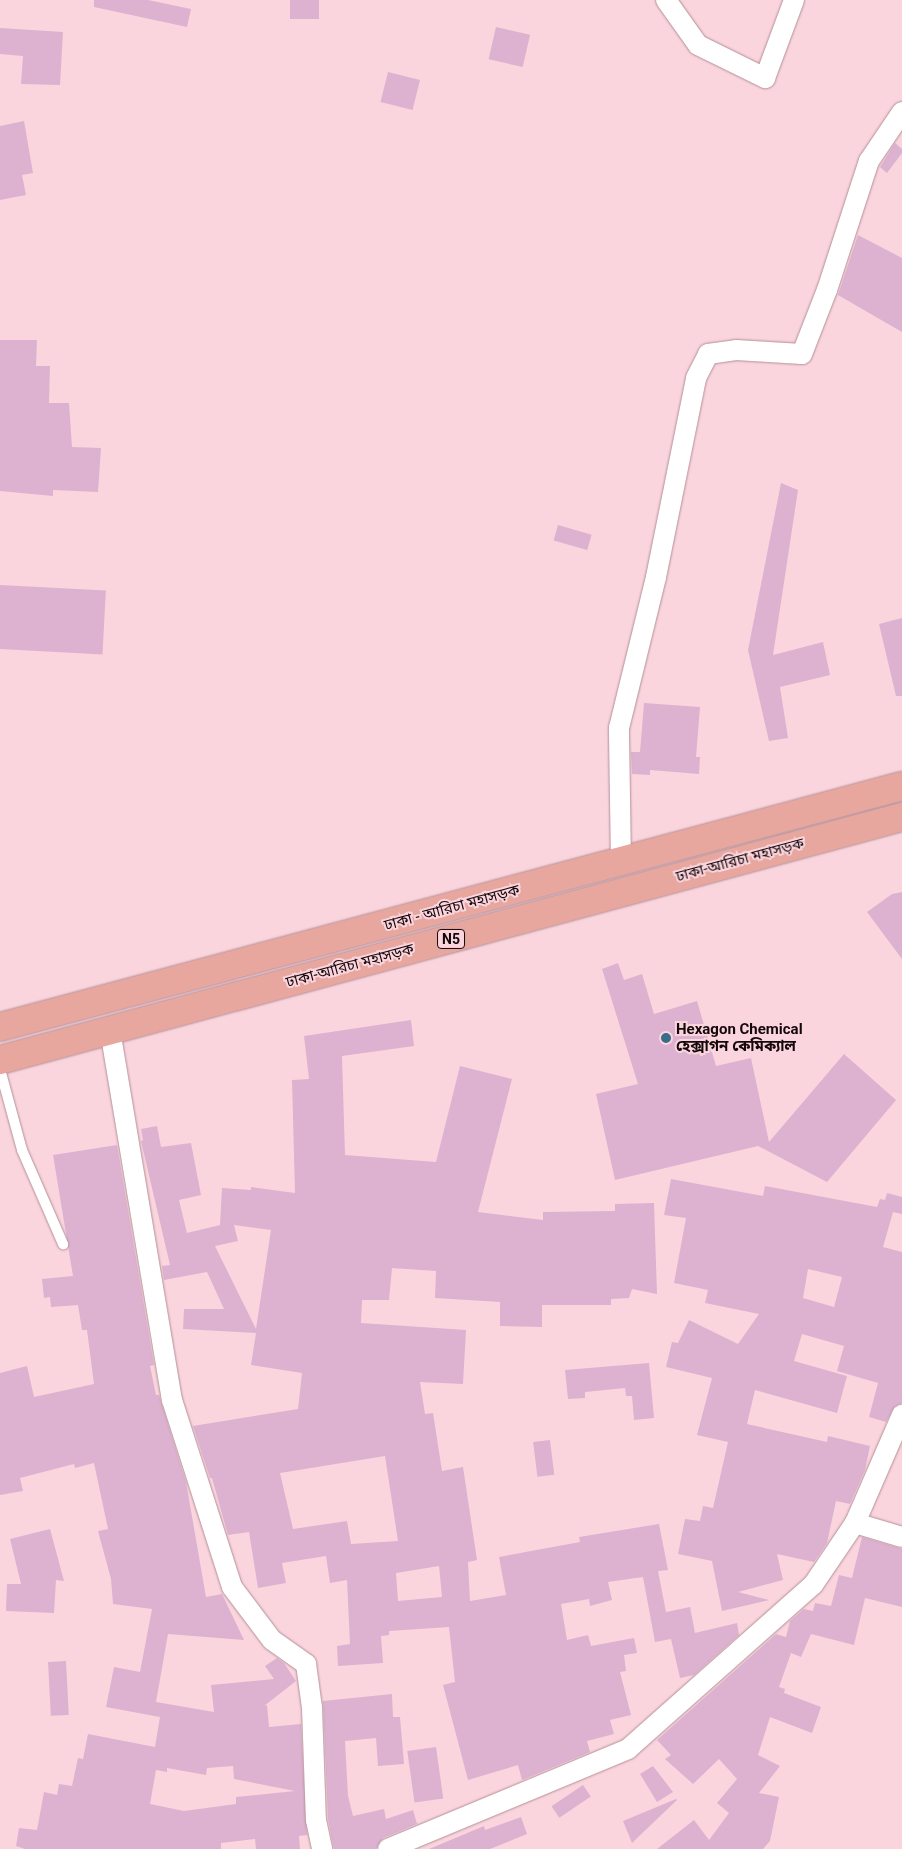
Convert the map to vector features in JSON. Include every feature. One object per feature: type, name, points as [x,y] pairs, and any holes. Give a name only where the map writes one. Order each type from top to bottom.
[{"type":"highway","name":"ঢাকা - আরিচা মহাসড়ক","points":[[0,1027],[902,786]]},
{"type":"highway","name":"ঢাকা-আরিচা মহাসড়ক","points":[[0,1060],[902,817]]},
{"type":"street","points":[[666,0],[698,45],[765,78],[794,0]]},
{"type":"street","points":[[621,862],[619,728],[656,577],[696,378],[708,354],[736,350],[802,354],[828,290],[868,160],[902,112]]},
{"type":"street","points":[[110,1030],[172,1400],[212,1517],[232,1587],[272,1640],[306,1664],[312,1708],[316,1820],[322,1849]]},
{"type":"street","points":[[388,1849],[628,1749],[813,1585],[855,1523],[902,1415]]},
{"type":"street","points":[[855,1523],[902,1536]]},
{"type":"lane","points":[[0,1069],[22,1150],[63,1244]]},
{"type":"building","points":[[94,0],[148,0],[191,9],[187,27],[94,7]]},
{"type":"building","points":[[290,0],[319,0],[319,19],[290,19]]},
{"type":"building","points":[[496,27],[530,35],[523,67],[489,59]]},
{"type":"building","points":[[0,28],[63,32],[60,85],[21,84],[23,56],[0,54]]},
{"type":"building","points":[[388,72],[420,80],[413,110],[381,102]]},
{"type":"building","points":[[24,121],[33,173],[22,175],[26,195],[0,200],[0,126]]},
{"type":"building","points":[[895,143],[902,149],[902,153],[887,173],[880,167]]},
{"type":"building","points":[[858,235],[902,258],[902,332],[838,295]]},
{"type":"building","points":[[0,340],[37,340],[36,366],[50,366],[49,403],[69,403],[72,447],[101,448],[98,492],[53,490],[53,496],[0,491]]},
{"type":"building","points":[[781,483],[798,490],[773,655],[823,642],[830,675],[780,687],[788,738],[769,741],[748,650]]},
{"type":"building","points":[[558,525],[592,535],[587,550],[554,540]]},
{"type":"building","points":[[0,585],[106,591],[103,654],[0,649]]},
{"type":"building","points":[[902,618],[902,696],[896,696],[879,624]]},
{"type":"building","points":[[644,703],[700,707],[696,757],[700,757],[699,774],[650,770],[650,775],[632,774],[631,752],[640,752]]},
{"type":"building","points":[[902,892],[902,959],[867,912],[892,894]]},
{"type":"building","points":[[618,963],[624,980],[642,974],[654,1014],[697,1001],[716,1066],[751,1058],[769,1142],[844,1054],[896,1100],[827,1182],[758,1146],[615,1180],[596,1094],[638,1084],[602,969]]},
{"type":"building","points":[[411,1020],[414,1046],[342,1056],[345,1155],[436,1162],[460,1066],[512,1079],[478,1212],[543,1220],[543,1212],[615,1211],[615,1204],[654,1203],[657,1294],[632,1289],[629,1298],[611,1299],[611,1305],[542,1305],[542,1327],[500,1326],[500,1302],[435,1298],[436,1271],[392,1268],[389,1300],[362,1300],[361,1323],[466,1330],[463,1384],[420,1382],[425,1414],[433,1413],[442,1471],[463,1467],[477,1560],[468,1562],[470,1601],[506,1595],[499,1557],[580,1542],[579,1537],[659,1524],[668,1570],[658,1571],[666,1612],[690,1607],[695,1633],[737,1623],[739,1635],[694,1675],[680,1678],[671,1639],[655,1642],[643,1577],[608,1582],[612,1600],[590,1606],[589,1599],[561,1604],[567,1640],[588,1635],[591,1646],[634,1638],[637,1653],[624,1655],[626,1671],[620,1672],[631,1715],[610,1720],[614,1734],[587,1741],[590,1752],[522,1780],[518,1765],[468,1780],[443,1685],[455,1682],[449,1627],[389,1631],[389,1635],[381,1636],[383,1663],[338,1666],[337,1646],[350,1644],[347,1580],[330,1583],[326,1556],[282,1563],[286,1583],[258,1588],[249,1532],[228,1535],[212,1478],[210,1478],[193,1426],[298,1409],[302,1373],[251,1365],[256,1333],[183,1329],[184,1309],[224,1309],[207,1272],[164,1280],[162,1266],[170,1265],[141,1141],[143,1140],[141,1129],[157,1126],[161,1147],[191,1143],[201,1195],[179,1200],[187,1233],[220,1225],[222,1188],[251,1190],[251,1187],[295,1193],[292,1080],[309,1079],[304,1036]],"holes":[[[234,1225],[271,1230],[256,1329],[215,1246],[238,1241]],[[385,1456],[398,1541],[351,1544],[347,1521],[293,1529],[280,1473]],[[439,1566],[442,1597],[398,1601],[396,1573]]]},
{"type":"building","points":[[117,1145],[154,1365],[150,1366],[156,1395],[159,1395],[186,1482],[206,1597],[222,1594],[244,1640],[168,1634],[156,1702],[214,1712],[211,1685],[274,1679],[265,1666],[277,1658],[284,1663],[296,1681],[264,1706],[267,1705],[269,1727],[301,1724],[307,1835],[299,1836],[300,1849],[256,1849],[255,1839],[221,1843],[221,1849],[25,1849],[16,1846],[19,1828],[37,1830],[44,1792],[57,1795],[59,1784],[72,1786],[78,1758],[83,1759],[88,1734],[155,1747],[160,1717],[106,1707],[114,1667],[140,1672],[152,1609],[113,1604],[111,1579],[98,1531],[108,1529],[94,1463],[75,1468],[74,1464],[20,1478],[23,1491],[0,1495],[0,1373],[27,1366],[34,1397],[94,1384],[87,1330],[82,1330],[78,1305],[51,1307],[50,1297],[44,1298],[42,1279],[73,1276],[53,1155]],"holes":[[[233,1766],[234,1779],[295,1791],[236,1797],[236,1804],[184,1811],[150,1804],[156,1770],[167,1772],[167,1768],[206,1775],[207,1768]]]},
{"type":"building","points":[[671,1179],[763,1196],[765,1186],[877,1207],[880,1199],[885,1200],[887,1193],[902,1197],[902,1214],[893,1212],[883,1247],[902,1252],[902,1403],[895,1406],[886,1422],[869,1417],[878,1383],[837,1371],[844,1346],[802,1334],[794,1361],[847,1376],[837,1413],[755,1390],[747,1424],[827,1442],[828,1436],[870,1446],[865,1470],[850,1504],[836,1501],[827,1543],[814,1562],[777,1554],[783,1580],[738,1592],[769,1600],[722,1611],[712,1561],[678,1554],[685,1519],[700,1521],[703,1506],[713,1508],[728,1442],[697,1435],[712,1378],[666,1367],[672,1342],[678,1343],[689,1320],[738,1344],[759,1314],[705,1303],[708,1290],[674,1283],[686,1218],[664,1215]],"holes":[[[808,1269],[842,1277],[834,1307],[803,1298]]]},
{"type":"building","points":[[649,1363],[654,1418],[634,1420],[632,1396],[626,1396],[625,1388],[585,1392],[585,1398],[568,1399],[565,1370]]},
{"type":"building","points":[[550,1440],[554,1475],[537,1477],[533,1442]]},
{"type":"building","points":[[50,1529],[64,1581],[56,1580],[54,1613],[6,1611],[7,1584],[21,1584],[10,1539]]},
{"type":"building","points":[[862,1537],[902,1549],[902,1607],[865,1598],[854,1645],[811,1634],[801,1657],[791,1653],[779,1687],[785,1689],[784,1693],[821,1707],[812,1733],[770,1717],[758,1755],[780,1766],[759,1793],[779,1797],[770,1841],[763,1849],[657,1849],[694,1820],[709,1840],[729,1813],[717,1803],[737,1779],[719,1759],[693,1784],[665,1759],[671,1755],[657,1740],[776,1634],[786,1637],[790,1621],[804,1609],[813,1611],[815,1603],[831,1606],[839,1575],[852,1578]]},
{"type":"building","points":[[66,1661],[69,1715],[51,1716],[48,1662]]},
{"type":"building","points":[[392,1694],[393,1717],[400,1717],[404,1764],[378,1766],[376,1738],[345,1741],[348,1796],[353,1816],[384,1809],[386,1819],[413,1810],[417,1824],[383,1838],[376,1849],[334,1849],[328,1819],[323,1701]]},
{"type":"building","points":[[436,1747],[443,1798],[415,1803],[407,1751]]},
{"type":"building","points":[[653,1766],[673,1792],[657,1802],[640,1774]]},
{"type":"building","points":[[583,1785],[591,1797],[559,1818],[551,1806]]},
{"type":"building","points":[[677,1800],[632,1843],[623,1821]]},
{"type":"building","points":[[521,1817],[527,1834],[490,1849],[429,1849],[484,1826],[485,1830]]},
{"type":"place","name":"Hexagon Chemical হেক্সাগন কেমিক্যাল","points":[[666,1038]]}]
